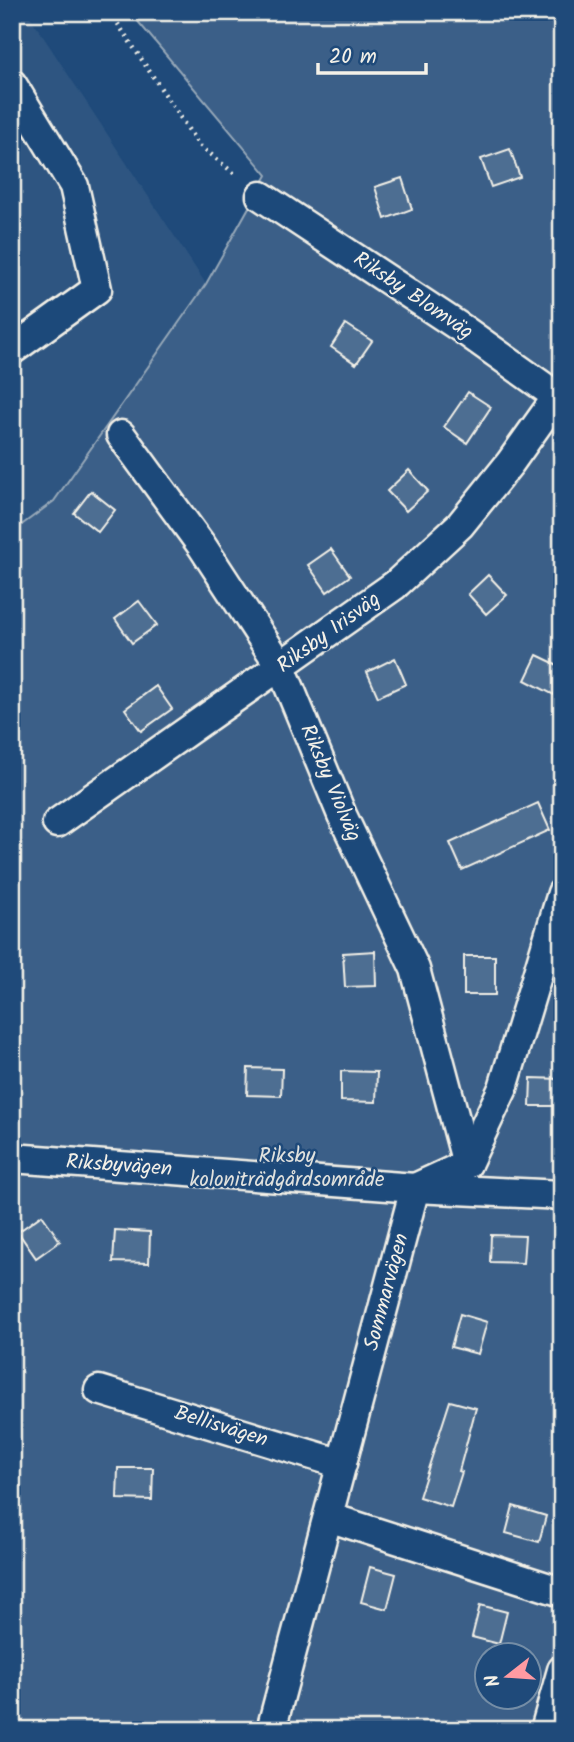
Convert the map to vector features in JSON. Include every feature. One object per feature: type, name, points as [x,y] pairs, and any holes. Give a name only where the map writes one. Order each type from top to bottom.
[{"type":"street","points":[[12,84],[74,186],[97,289],[12,350]]},
{"type":"street","name":"Riksby Blomväg","points":[[261,196],[464,330],[560,398]]},
{"type":"street","name":"Riksby Irisväg","points":[[57,823],[395,585],[460,525],[560,398]]},
{"type":"street","name":"Riksby Violväg","points":[[121,435],[202,546],[281,667],[342,815],[415,969],[467,1164]]},
{"type":"street","points":[[415,1188],[467,1164],[503,1088],[562,893]]},
{"type":"street","name":"Riksbyvägen","points":[[12,1158],[415,1188],[562,1195]]},
{"type":"street","name":"Sommarvägen","points":[[271,1730],[415,1188]]},
{"type":"street","name":"Bellisvägen","points":[[99,1390],[342,1464]]},
{"type":"street","points":[[328,1517],[562,1592]]},
{"type":"street","points":[[545,1730],[562,1670]]},
{"type":"path","points":[[110,12],[198,144],[261,196]]},
{"type":"shaded area","points":[[12,12],[27,12],[206,284],[54,501],[12,532]]},
{"type":"green space","name":"Riksby koloniträdgårdsområde","points":[[130,12],[562,12],[562,1730],[12,1730],[12,532],[54,501],[206,284],[267,175]]},
{"type":"building","points":[[510,149],[520,177],[491,187],[481,159]]},
{"type":"building","points":[[402,178],[412,209],[385,219],[375,187]]},
{"type":"building","points":[[346,324],[372,341],[356,364],[331,347]]},
{"type":"building","points":[[468,392],[491,407],[467,443],[444,427]]},
{"type":"building","points":[[409,470],[428,491],[406,511],[387,491]]},
{"type":"building","points":[[91,491],[115,510],[98,532],[74,513]]},
{"type":"building","points":[[331,549],[350,576],[327,592],[308,565]]},
{"type":"building","points":[[488,575],[507,595],[486,614],[468,594]]},
{"type":"building","points":[[139,601],[157,625],[132,643],[115,619]]},
{"type":"building","points":[[537,655],[562,667],[562,679],[554,695],[525,680]]},
{"type":"building","points":[[395,658],[406,684],[378,697],[367,672]]},
{"type":"building","points":[[156,686],[172,709],[141,731],[125,709]]},
{"type":"building","points":[[538,803],[550,830],[462,870],[450,843]]},
{"type":"building","points":[[375,951],[376,986],[345,987],[343,953]]},
{"type":"building","points":[[464,956],[495,956],[495,995],[464,995]]},
{"type":"building","points":[[248,1068],[282,1069],[281,1096],[247,1095]]},
{"type":"building","points":[[341,1071],[377,1072],[376,1102],[341,1101]]},
{"type":"building","points":[[531,1078],[562,1079],[562,1106],[530,1106]]},
{"type":"building","points":[[42,1215],[60,1241],[36,1258],[18,1232]]},
{"type":"building","points":[[115,1230],[150,1232],[149,1263],[113,1262]]},
{"type":"building","points":[[491,1235],[525,1236],[523,1263],[490,1262]]},
{"type":"building","points":[[460,1314],[487,1322],[478,1354],[451,1347]]},
{"type":"building","points":[[450,1401],[476,1408],[451,1507],[419,1497]]},
{"type":"building","points":[[118,1468],[153,1468],[152,1500],[117,1499]]},
{"type":"building","points":[[513,1506],[546,1516],[539,1542],[506,1533]]},
{"type":"building","points":[[370,1567],[396,1574],[387,1609],[361,1602]]},
{"type":"building","points":[[480,1605],[507,1612],[500,1640],[472,1637]]}]
